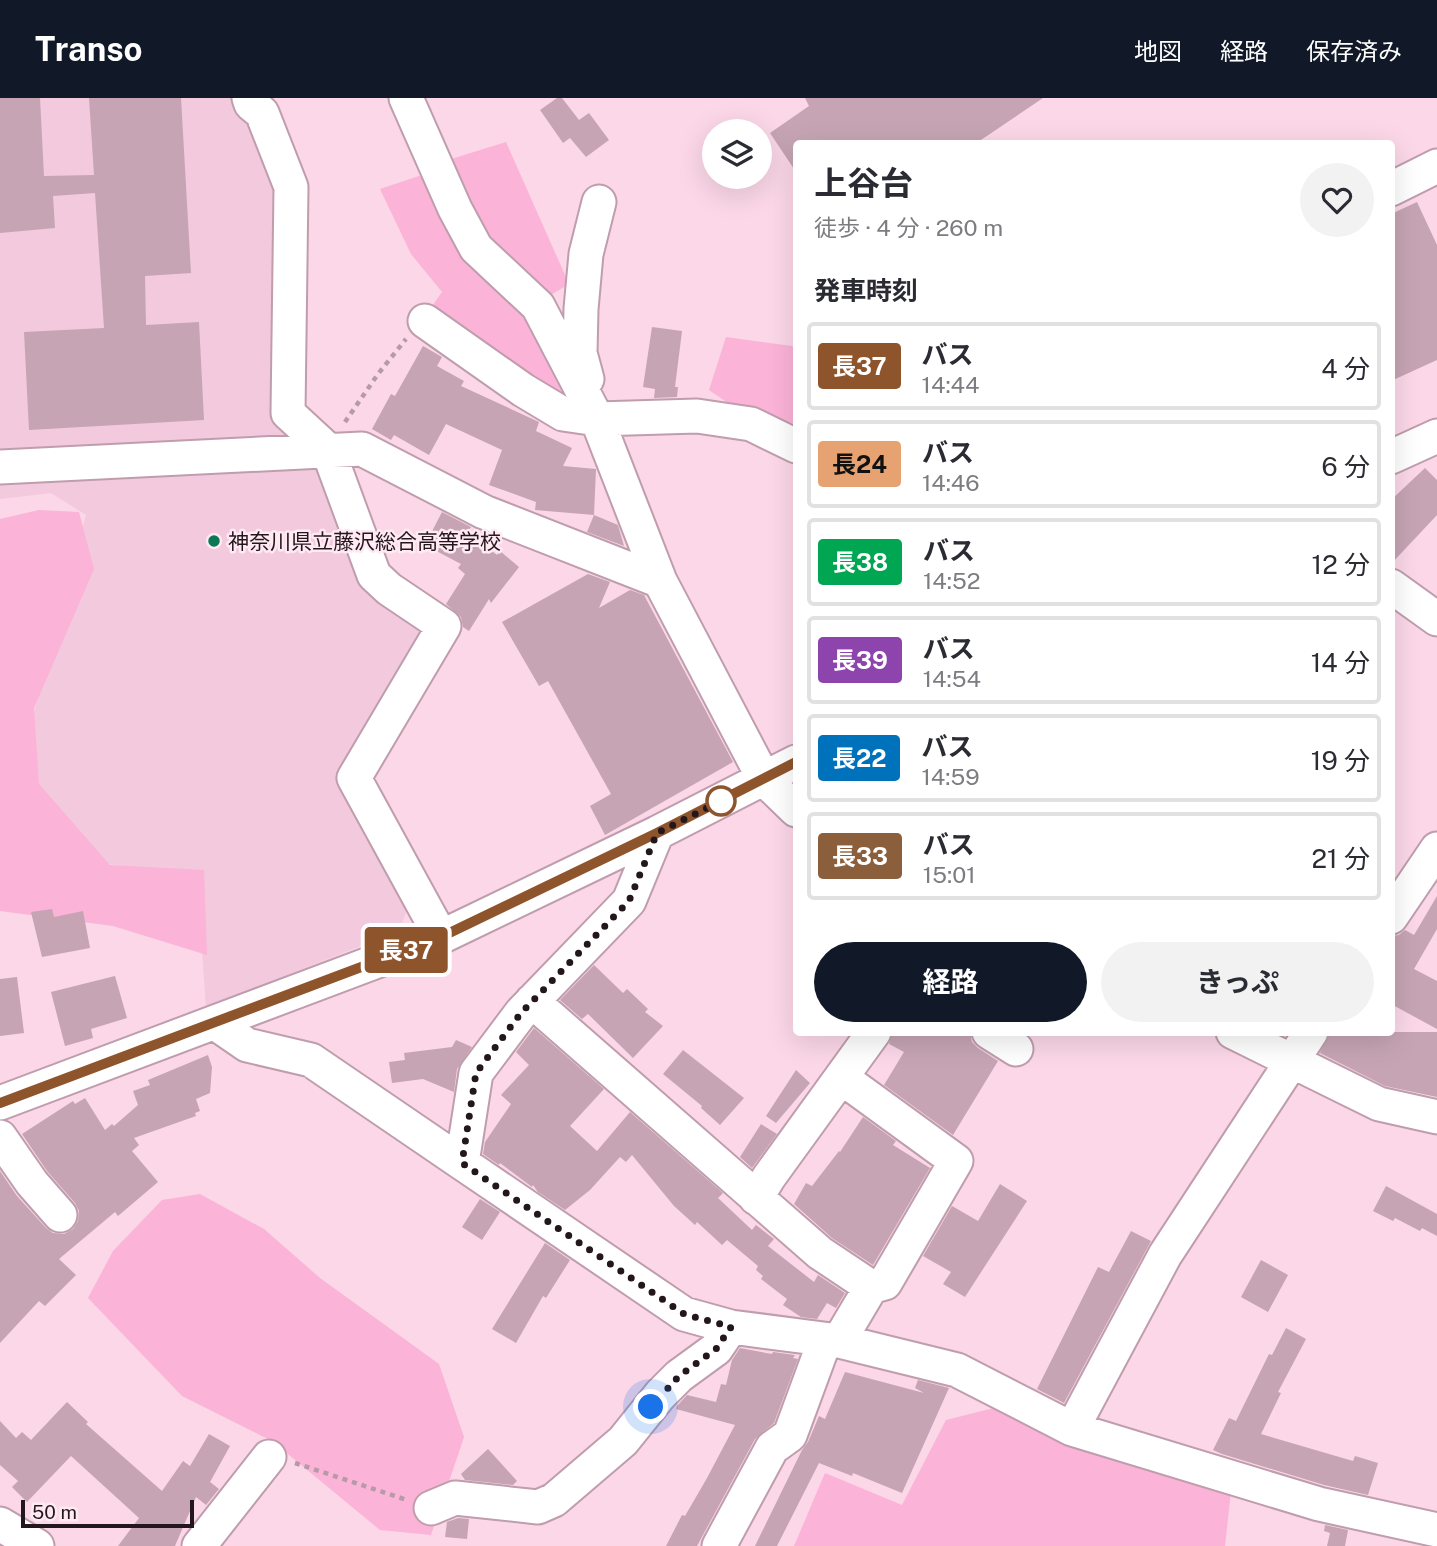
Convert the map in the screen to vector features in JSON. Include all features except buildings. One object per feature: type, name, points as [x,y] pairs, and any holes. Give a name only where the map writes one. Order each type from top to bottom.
[{"type":"street","points":[[249,98],[251,104],[262,113],[291,187],[288,413],[328,450],[374,575],[389,589],[444,626],[355,778],[441,937]]},
{"type":"street","points":[[406,98],[455,209],[476,248],[538,306],[597,419],[660,581],[764,779],[793,807]]},
{"type":"street","points":[[1395,187],[1437,166]]},
{"type":"street","points":[[597,419],[580,353],[586,254],[599,201]]},
{"type":"street","points":[[425,321],[523,390],[563,414],[597,419],[697,416],[751,424],[793,445]]},
{"type":"street","points":[[1395,455],[1437,436]]},
{"type":"street","points":[[0,467],[362,449],[484,512],[660,581]]},
{"type":"street","points":[[1395,589],[1437,619]]},
{"type":"street","points":[[0,1103],[441,937],[657,833],[793,764]]},
{"type":"street","points":[[462,1163],[476,1073],[532,1001],[629,901],[657,833]]},
{"type":"street","points":[[1395,911],[1437,849]]},
{"type":"street","points":[[532,1001],[820,1253],[871,1287]]},
{"type":"street","points":[[215,1023],[247,1045],[311,1060],[684,1314],[731,1327],[832,1340],[957,1370],[1072,1429],[1319,1504],[1437,1530]]},
{"type":"street","points":[[756,1198],[871,1036]]},
{"type":"street","points":[[1241,1036],[1379,1104],[1437,1117]]},
{"type":"street","points":[[1072,1429],[1165,1255],[1308,1036]]},
{"type":"street","points":[[719,1546],[772,1448],[790,1435],[832,1340],[871,1287],[885,1283],[956,1161],[842,1078]]},
{"type":"street","points":[[0,1137],[32,1183],[60,1215]]},
{"type":"street","points":[[431,1508],[455,1498],[538,1507],[554,1500],[623,1441],[660,1395],[679,1376],[716,1349],[731,1327]]},
{"type":"street","points":[[199,1546],[269,1457]]},
{"type":"street","points":[[0,1524],[37,1546]]},
{"type":"path","points":[[328,450],[378,374],[425,321]]},
{"type":"path","points":[[269,1457],[294,1462],[431,1508]]},
{"type":"shaded area","name":"神奈川県立藤沢総合高等学校","points":[[0,98],[232,98],[248,117],[279,189],[275,415],[323,463],[360,576],[430,629],[349,776],[412,896],[399,931],[206,1007],[198,894],[188,875],[65,858],[10,802],[86,515],[51,493],[0,499]]},
{"type":"shaded area","points":[[506,142],[569,284],[544,299],[484,242],[448,160]]},
{"type":"shaded area","points":[[422,175],[473,265],[524,315],[568,404],[428,312],[442,292],[411,254],[380,189]]},
{"type":"shaded area","points":[[726,337],[793,347],[793,429],[744,414],[709,390]]},
{"type":"shaded area","points":[[39,510],[79,512],[94,569],[34,708],[39,784],[110,865],[204,870],[207,955],[113,926],[0,911],[0,519]]},
{"type":"shaded area","points":[[200,1194],[264,1229],[320,1278],[439,1364],[464,1437],[431,1535],[380,1530],[272,1441],[182,1396],[88,1298],[113,1251],[162,1200]]},
{"type":"shaded area","points":[[994,1408],[1080,1443],[1231,1491],[1225,1546],[794,1546],[825,1473],[902,1505],[946,1420]]},
{"type":"bus line","name":"長37","points":[[0,1103],[441,937],[657,833],[793,764]]},
{"type":"place","name":"神奈川県立藤沢総合高等学校","points":[[214,541]]},
{"type":"route","points":[[651,1407],[679,1376],[716,1349],[731,1327],[684,1314],[462,1163],[476,1073],[521,1013],[629,901],[657,833],[721,801]]}]
